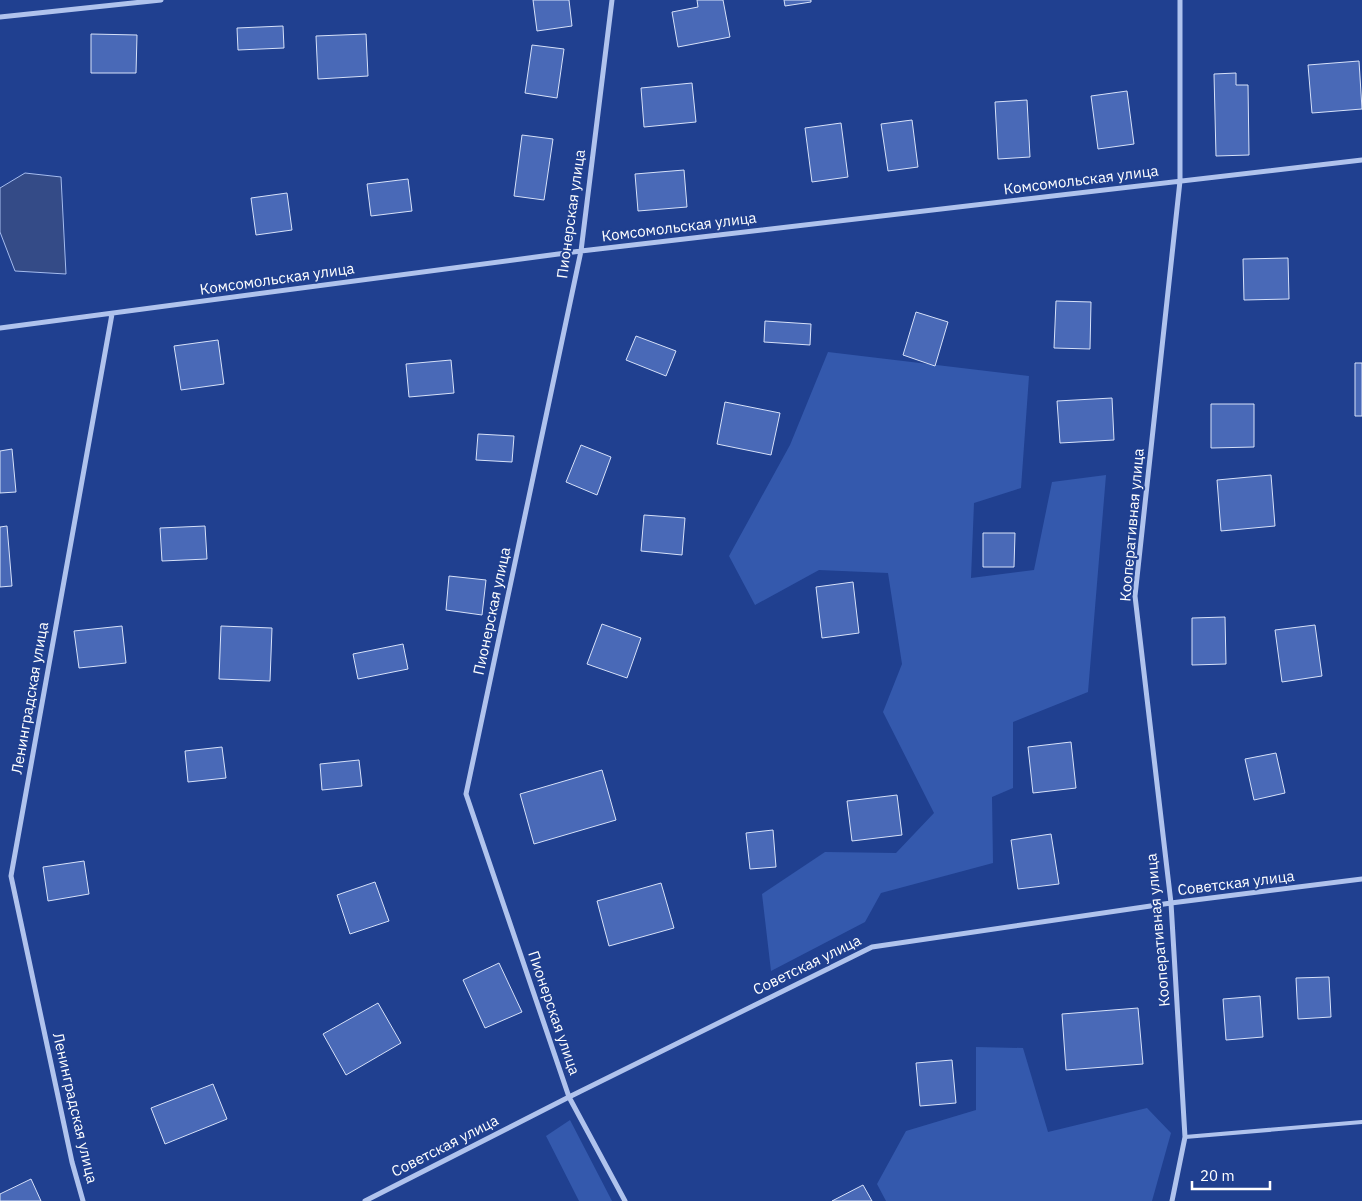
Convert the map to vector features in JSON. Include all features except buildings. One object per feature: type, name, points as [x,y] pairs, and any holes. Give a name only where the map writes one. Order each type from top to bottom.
[{"type":"street","points":[[0,18],[161,0]]},
{"type":"street","name":"Пионерская улица","points":[[612,0],[581,251],[466,794],[569,1097],[625,1201]]},
{"type":"street","name":"Кооперативная улица","points":[[1172,1201],[1185,1137],[1171,903],[1135,596],[1180,181],[1180,0]]},
{"type":"street","name":"Комсомольская улица","points":[[0,328],[581,251],[1362,160]]},
{"type":"street","name":"Ленинградская улица","points":[[84,1201],[72,1162],[11,876],[112,314]]},
{"type":"street","name":"Советская улица","points":[[365,1201],[569,1097],[872,947],[1171,903],[1362,879]]},
{"type":"lane","points":[[1185,1137],[1362,1122]]},
{"type":"shaded area","points":[[25,173],[61,177],[66,274],[15,271],[0,232],[0,188]]},
{"type":"shaded area","points":[[828,352],[1029,376],[1021,488],[974,503],[971,578],[1034,570],[1052,482],[1106,475],[1088,692],[1013,722],[1013,788],[992,797],[993,863],[881,893],[865,922],[771,971],[762,894],[825,852],[896,853],[934,813],[883,712],[902,664],[888,573],[819,570],[755,605],[729,556],[790,445]]},
{"type":"shaded area","points":[[976,1047],[1023,1048],[1048,1132],[1147,1108],[1171,1133],[1152,1201],[886,1201],[877,1184],[906,1131],[976,1110]]},
{"type":"shaded area","points":[[570,1120],[612,1201],[579,1201],[546,1136]]}]
